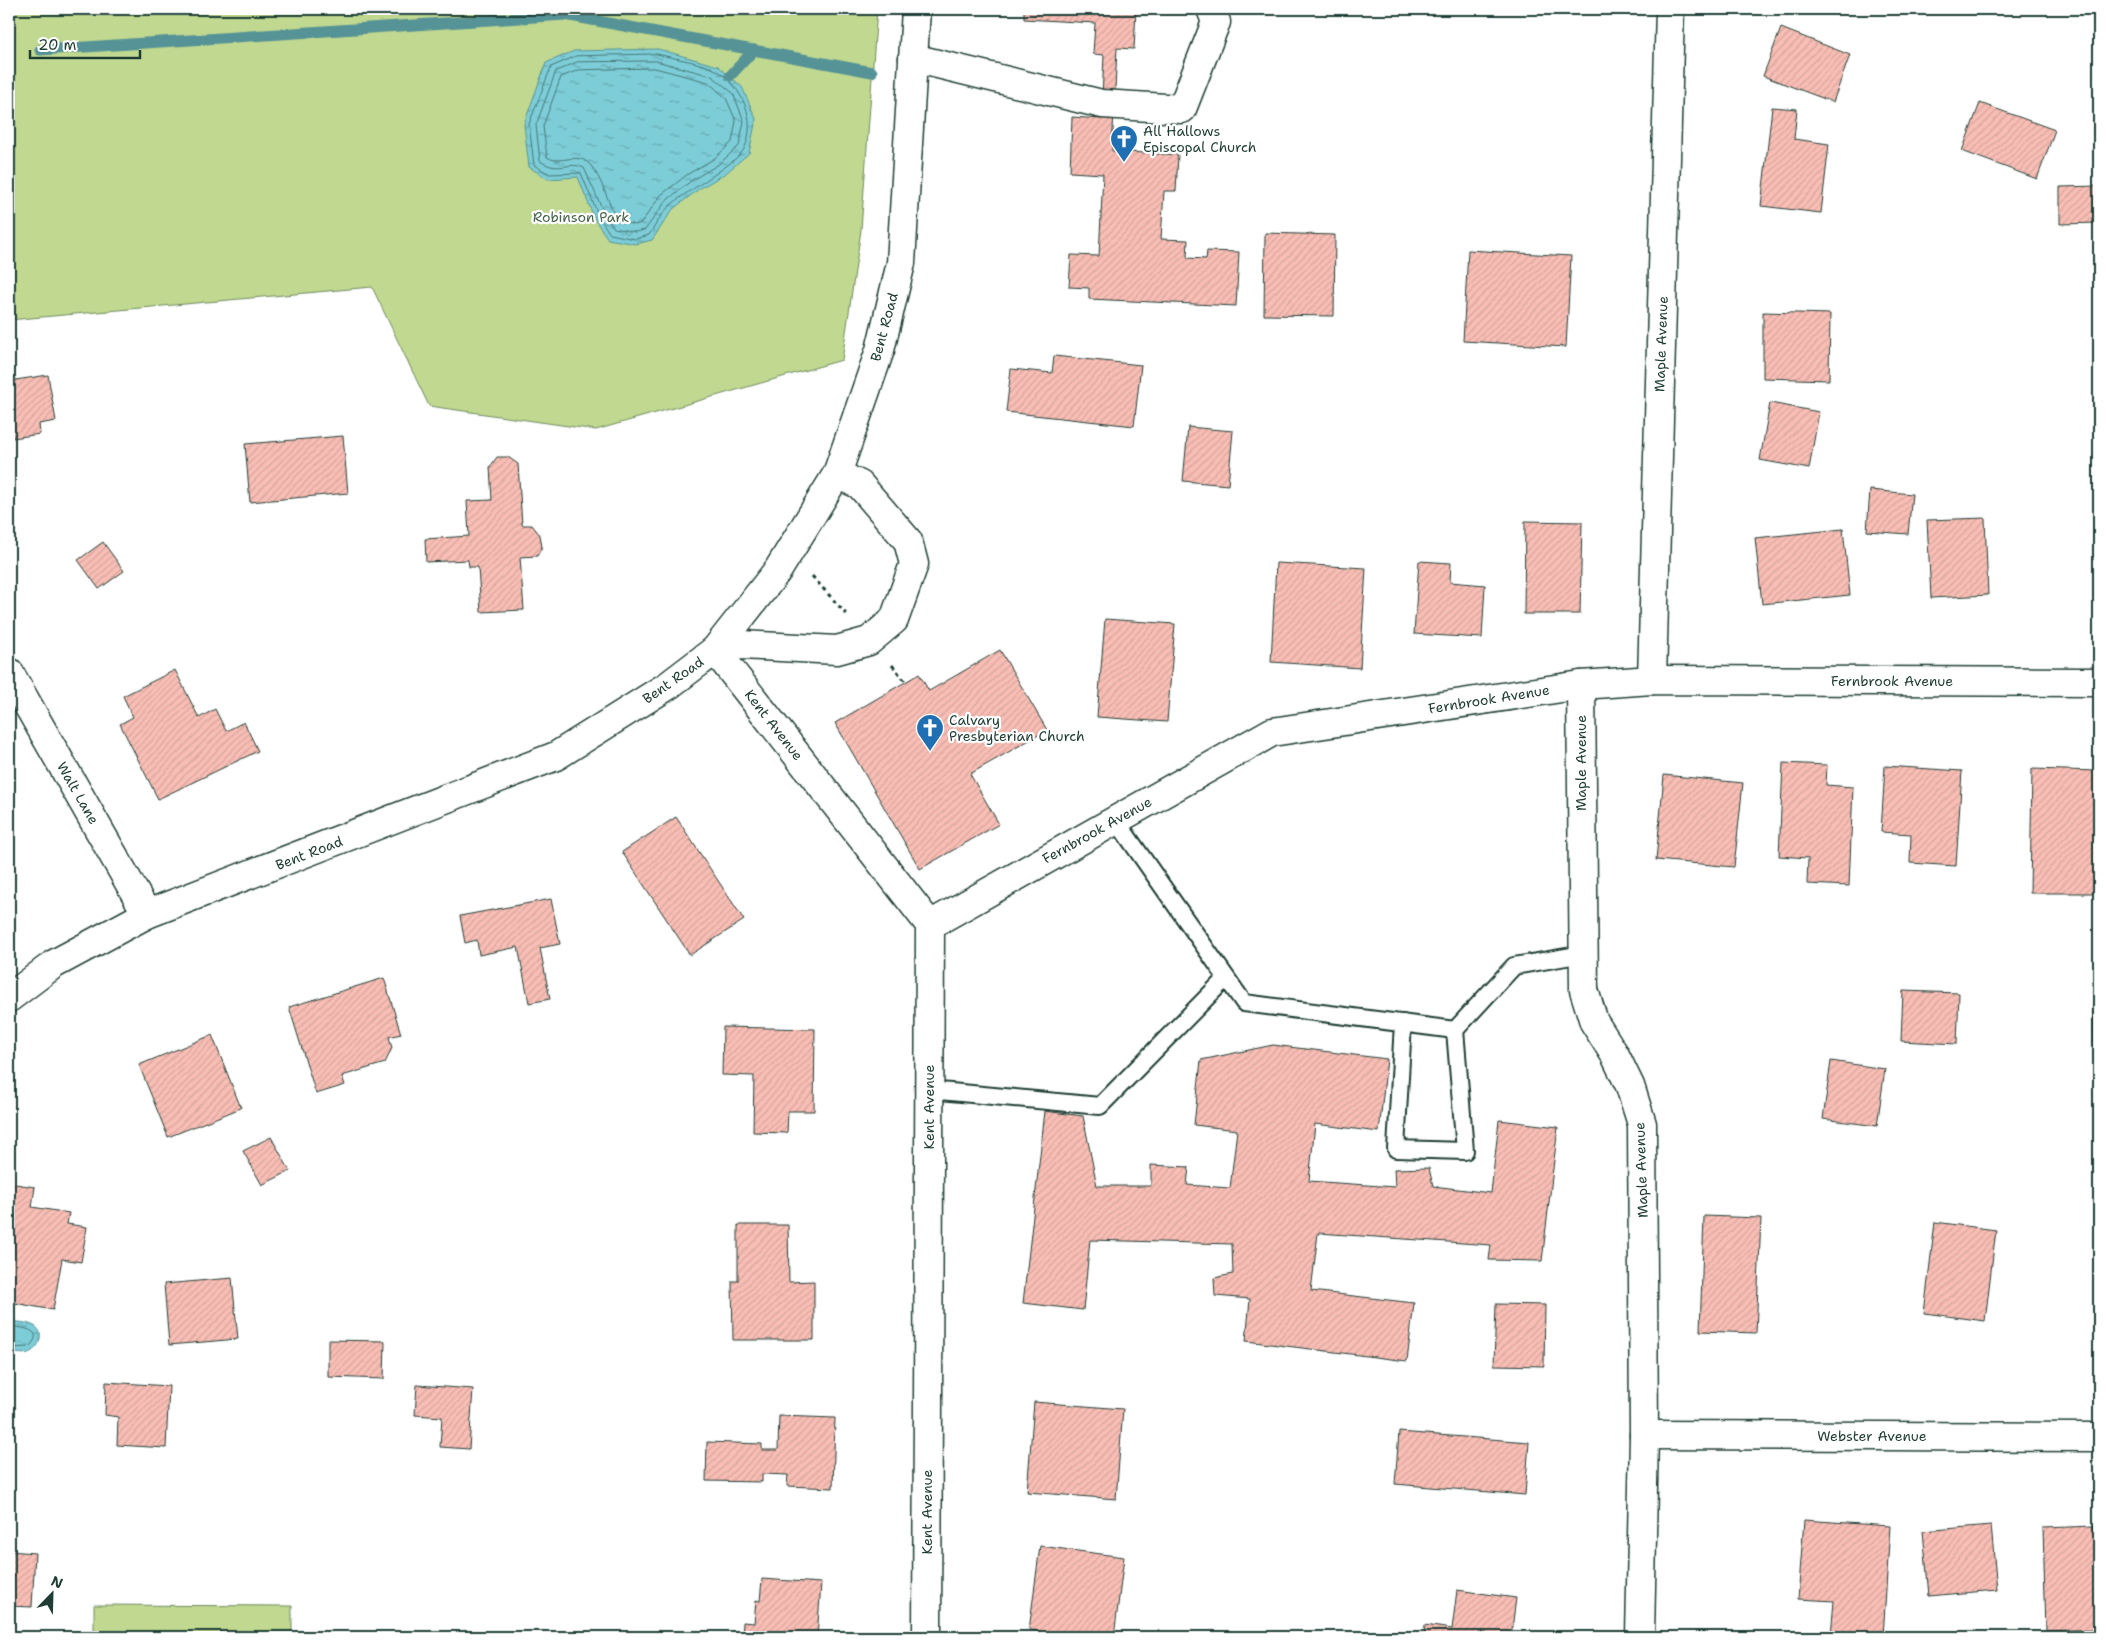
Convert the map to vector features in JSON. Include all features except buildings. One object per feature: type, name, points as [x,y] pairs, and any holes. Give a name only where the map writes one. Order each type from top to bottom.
[{"type":"street","name":"Bent Road","points":[[9,998],[54,964],[147,914],[556,756],[669,685],[715,650],[778,570],[837,474],[880,350],[901,263],[916,9]]},
{"type":"street","points":[[913,58],[1108,105],[1182,109],[1216,22],[1211,9]]},
{"type":"street","name":"Maple Avenue","points":[[1652,680],[1670,9]]},
{"type":"street","points":[[715,650],[741,645],[837,650],[869,641],[894,620],[914,564],[908,540],[860,485],[837,474]]},
{"type":"street","name":"Kent Avenue","points":[[715,650],[930,924],[927,1637]]},
{"type":"street","name":"Walt Lane","points":[[9,672],[147,914]]},
{"type":"street","name":"Fernbrook Avenue","points":[[930,924],[1272,732],[1581,685],[1652,680],[2099,682]]},
{"type":"street","name":"Maple Avenue","points":[[1581,685],[1584,990],[1594,1022],[1616,1056],[1630,1086],[1642,1124],[1644,1434],[1640,1637]]},
{"type":"street","name":"Webster Avenue","points":[[1644,1434],[2099,1437]]},
{"type":"lane","points":[[1116,820],[1244,1003],[1455,1030]]},
{"type":"lane","points":[[1403,1023],[1396,1148],[1466,1151],[1455,1030],[1514,966],[1583,954]]},
{"type":"lane","points":[[929,1090],[1100,1106],[1226,978]]},
{"type":"green space","name":"Robinson Park","points":[[9,9],[877,9],[861,230],[842,360],[596,430],[429,406],[372,287],[9,320]]},
{"type":"green space","points":[[94,1605],[292,1606],[292,1637],[94,1637]]},
{"type":"water","points":[[658,49],[718,66],[742,87],[756,119],[749,153],[726,173],[699,189],[673,209],[652,240],[636,244],[608,239],[595,220],[578,177],[548,179],[529,167],[524,124],[546,63],[574,51]]},
{"type":"water","points":[[9,1321],[30,1324],[36,1327],[40,1333],[37,1346],[30,1353],[9,1352]]},
{"type":"waterway","points":[[40,50],[565,15],[872,72]]},
{"type":"waterway","points":[[730,76],[754,50]]},
{"type":"place","name":"All Hallows Episcopal Church","points":[[1124,163]]},
{"type":"place","name":"Calvary Presbyterian Church","points":[[930,752]]}]
